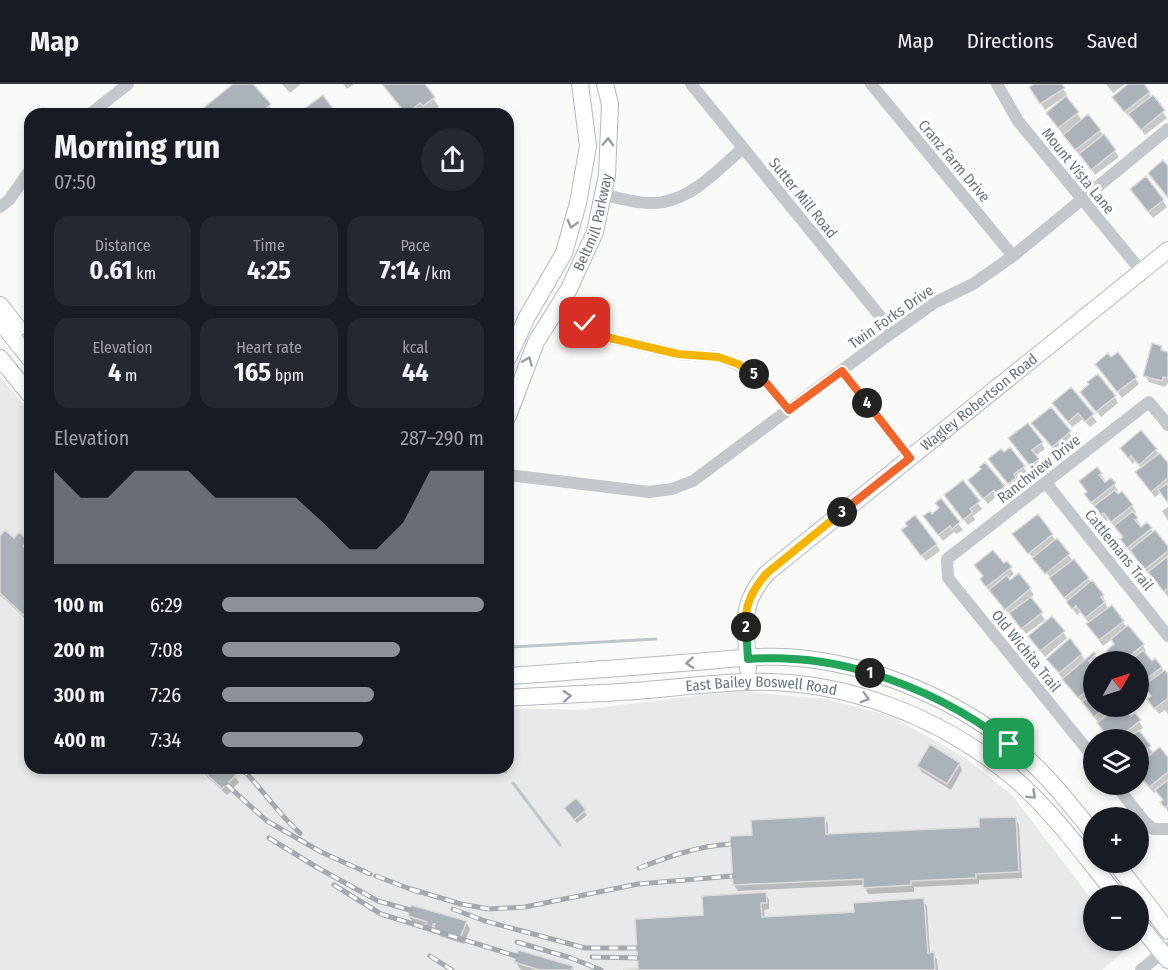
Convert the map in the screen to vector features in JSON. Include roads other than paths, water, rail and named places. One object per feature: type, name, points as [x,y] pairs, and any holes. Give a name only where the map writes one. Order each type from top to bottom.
[{"type":"main road","name":"Beltmill Parkway","points":[[514,346],[564,253],[588,146],[580,84]]},
{"type":"main road","name":"Beltmill Parkway","points":[[514,400],[536,342],[569,289],[595,232],[607,175],[610,104],[605,84]]},
{"type":"main road","points":[[580,189],[603,195]]},
{"type":"main road","name":"Wagley Robertson Road","points":[[749,682],[745,618],[749,597],[767,573],[1168,250]]},
{"type":"main road","points":[[539,296],[557,307]]},
{"type":"main road","points":[[0,305],[24,335]]},
{"type":"main road","points":[[0,321],[24,351]]},
{"type":"main road","points":[[0,331],[24,361]]},
{"type":"main road","points":[[0,358],[24,388]]},
{"type":"main road","name":"East Bailey Boswell Road","points":[[514,676],[784,656],[842,664],[890,679],[949,704],[990,729],[1027,759],[1061,793],[1083,820]]},
{"type":"main road","name":"East Bailey Boswell Road","points":[[514,698],[568,696],[749,682],[792,684],[856,695],[920,718],[961,740],[999,766],[1050,813],[1108,885]]},
{"type":"main road","points":[[1124,873],[1166,926]]},
{"type":"main road","points":[[1149,935],[1166,953]]},
{"type":"street","points":[[98,108],[128,84]]},
{"type":"street","name":"Sutter Mill Road","points":[[691,84],[893,332]]},
{"type":"street","name":"Cranz Farm Drive","points":[[871,84],[1013,256]]},
{"type":"street","name":"Mount Vista Lane","points":[[997,84],[1018,121],[1142,272]]},
{"type":"street","name":"Twin Forks Drive","points":[[514,476],[649,492],[672,489],[693,480],[934,303],[974,284],[1013,256],[1168,129]]},
{"type":"street","points":[[603,195],[661,203],[678,198],[700,185],[742,148]]},
{"type":"street","points":[[0,207],[9,200],[24,179]]},
{"type":"street","points":[[557,307],[610,338],[678,354],[718,357],[738,364],[763,379],[789,410]]},
{"type":"street","points":[[842,371],[910,458]]},
{"type":"street","name":"Ranchview Drive","points":[[947,559],[1149,402],[1168,425]]},
{"type":"street","name":"Cattlemans Trail","points":[[1046,483],[1168,636]]},
{"type":"street","name":"Old Wichita Trail","points":[[947,559],[948,578],[1083,744]]},
{"type":"street","points":[[1124,795],[1144,821],[1153,828],[1168,829]]},
{"type":"street","points":[[1141,970],[1166,953]]},
{"type":"waterway","points":[[514,647],[656,639]]},
{"type":"waterway","points":[[513,783],[560,845]]},
{"type":"railway","points":[[247,774],[284,818],[300,833]]},
{"type":"railway","points":[[227,785],[267,821],[321,852],[370,874]]},
{"type":"railway","points":[[269,838],[378,901],[410,910]]},
{"type":"railway","points":[[639,868],[684,852],[731,844]]},
{"type":"railway","points":[[376,876],[418,892]]},
{"type":"railway","points":[[411,889],[461,904],[489,909],[525,907],[638,884],[732,876]]},
{"type":"railway","points":[[334,885],[381,914],[516,956]]},
{"type":"railway","points":[[453,909],[485,921],[585,948],[637,948]]},
{"type":"railway","points":[[517,942],[571,958],[601,970]]},
{"type":"railway","points":[[430,956],[452,970]]},
{"type":"railway","points":[[592,957],[638,958]]}]
